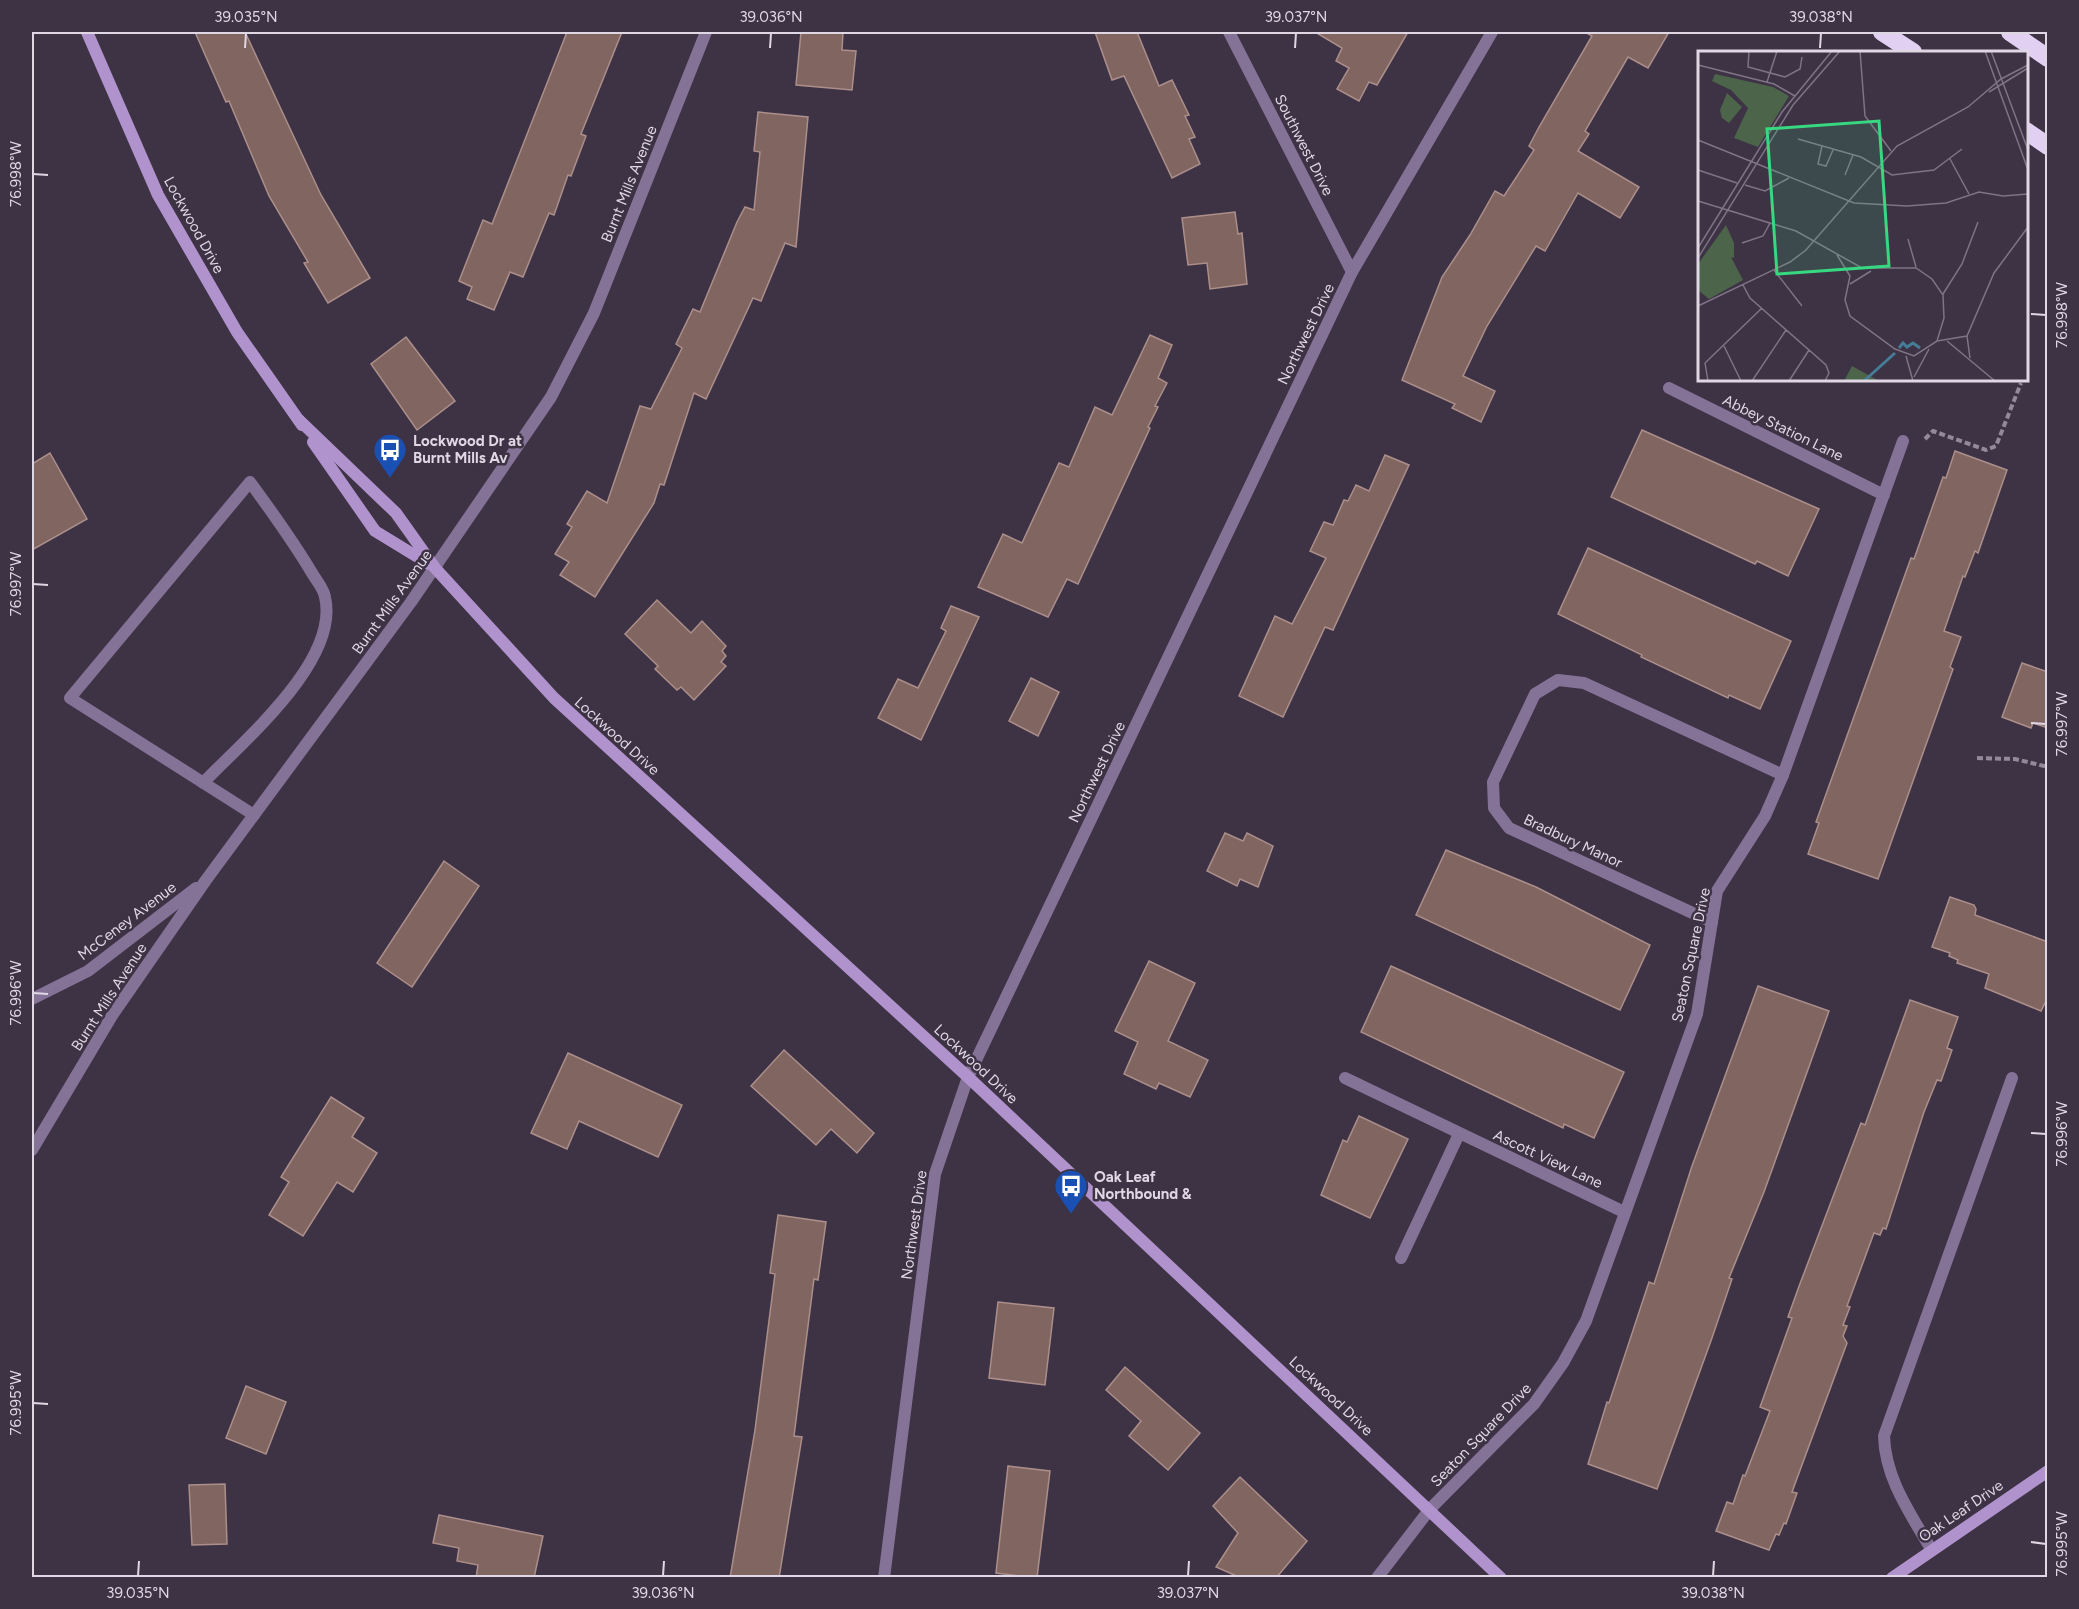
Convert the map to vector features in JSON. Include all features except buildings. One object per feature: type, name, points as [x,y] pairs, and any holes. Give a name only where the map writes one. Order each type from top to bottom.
[{"type":"highway","points":[[1882,32],[1911,51]]},
{"type":"highway","points":[[2010,32],[2048,58]]},
{"type":"highway","points":[[2028,132],[2048,146]]},
{"type":"street","name":"Lockwood Drive","points":[[87,32],[158,195],[237,332],[375,531],[435,568]]},
{"type":"street","name":"Burnt Mills Avenue","points":[[32,1150],[113,1014],[206,880],[435,568],[551,398],[594,313],[706,32]]},
{"type":"street","name":"Southwest Drive","points":[[1229,32],[1352,272]]},
{"type":"street","name":"Northwest Drive","points":[[884,1578],[935,1174],[968,1077],[1352,272],[1492,32]]},
{"type":"street","name":"Abbey Station Lane","points":[[1669,388],[1884,495]]},
{"type":"street","name":"Lockwood Drive","points":[[299,420],[396,513],[435,568],[554,698],[968,1077],[1501,1578]]},
{"type":"street","name":"Seaton Square Drive","points":[[1377,1578],[1430,1509],[1534,1404],[1563,1363],[1586,1320],[1696,1014],[1717,891],[1765,816],[1783,775],[1903,441]]},
{"type":"street","points":[[203,783],[283,701],[316,652],[327,619],[325,596],[291,539],[250,482],[70,698],[203,783],[254,815]]},
{"type":"street","name":"Bradbury Manor","points":[[1712,922],[1509,828],[1494,808],[1493,782],[1535,694],[1558,680],[1584,683],[1783,775]]},
{"type":"street","name":"McCeney Avenue","points":[[32,999],[88,971],[206,880]]},
{"type":"street","name":"Ascott View Lane","points":[[1346,1078],[1624,1212]]},
{"type":"street","points":[[1931,1549],[1904,1504],[1885,1459],[1884,1436],[2012,1078]]},
{"type":"street","points":[[1401,1258],[1459,1134]]},
{"type":"street","name":"Oak Leaf Drive","points":[[1892,1578],[1931,1549],[2048,1471]]},
{"type":"path","points":[[1922,447],[1927,434],[1933,431],[1986,450],[1992,449],[1996,446],[2021,383]]},
{"type":"path","points":[[1977,758],[2015,759],[2048,767]]},
{"type":"place","name":"Lockwood Dr at Burnt Mills Av","points":[[390,479]]},
{"type":"place","name":"Oak Leaf Northbound &","points":[[1071,1215]]}]
